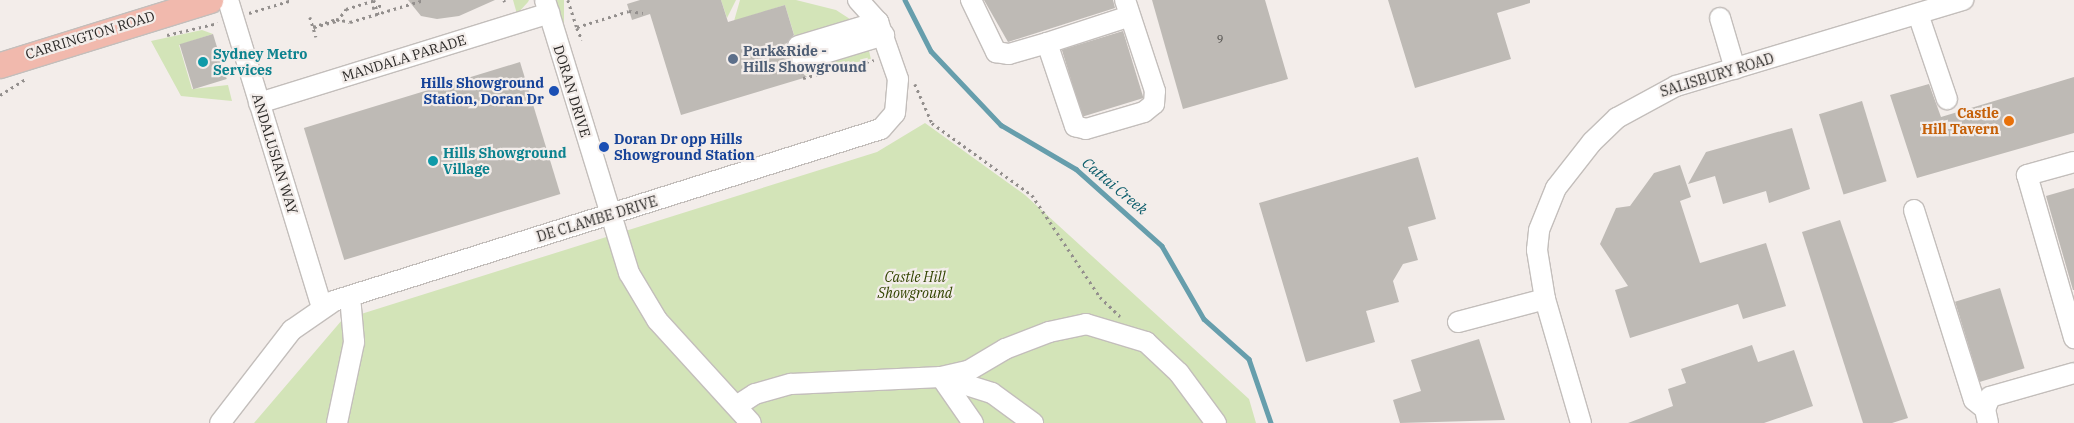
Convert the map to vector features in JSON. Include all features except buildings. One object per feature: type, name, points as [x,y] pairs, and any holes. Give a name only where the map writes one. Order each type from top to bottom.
[{"type":"main road","name":"CARRINGTON ROAD","points":[[0,64],[210,0]]},
{"type":"street","name":"ANDALUSIAN WAY","points":[[228,0],[322,307]]},
{"type":"street","name":"DE CLAMBE DRIVE","points":[[220,423],[292,330],[322,307],[350,296],[881,129],[895,113],[900,92],[881,29],[858,0]]},
{"type":"street","points":[[970,0],[996,52],[1010,54],[1047,43],[1128,8],[1155,91],[1154,104],[1144,112],[1086,129],[1076,126],[1047,43]]},
{"type":"street","name":"SALISBURY ROAD","points":[[1582,423],[1545,299],[1538,268],[1540,230],[1556,188],[1572,165],[1617,118],[1649,97],[1962,0]]},
{"type":"street","name":"MANDALA PARADE","points":[[259,103],[547,6]]},
{"type":"street","name":"DORAN DRIVE","points":[[547,6],[629,273],[657,320],[738,405],[751,423]]},
{"type":"street","points":[[1918,14],[1947,99]]},
{"type":"street","points":[[1720,18],[1735,69]]},
{"type":"street","points":[[801,62],[881,29]]},
{"type":"street","points":[[2074,162],[2027,175],[2074,338]]},
{"type":"street","points":[[1914,210],[1974,400],[1987,416]]},
{"type":"street","points":[[337,423],[354,342],[350,296]]},
{"type":"street","points":[[1458,322],[1545,299]]},
{"type":"street","points":[[738,405],[755,394],[791,384],[942,377],[968,370],[1005,348],[1049,332],[1086,324],[1146,342],[1179,373],[1216,423]]},
{"type":"street","points":[[1987,416],[1990,397],[2074,373]]},
{"type":"street","points":[[942,377],[973,423]]},
{"type":"street","points":[[942,377],[992,393],[1033,423]]},
{"type":"path","points":[[259,10],[292,0]]},
{"type":"path","points":[[338,20],[346,9],[375,0],[379,15]]},
{"type":"path","points":[[405,0],[406,6]]},
{"type":"path","points":[[314,27],[338,20],[350,22],[379,15],[424,0]]},
{"type":"path","points":[[568,0],[582,40]]},
{"type":"path","points":[[577,27],[629,11],[642,13]]},
{"type":"path","points":[[310,17],[316,37]]},
{"type":"path","points":[[801,62],[875,60]]},
{"type":"path","points":[[914,81],[932,123],[1032,195],[1100,297],[1126,319]]},
{"type":"green space","points":[[513,0],[529,0],[517,14]]},
{"type":"green space","points":[[557,0],[564,0],[564,33],[557,33]]},
{"type":"green space","points":[[721,0],[736,0],[727,18]]},
{"type":"green space","points":[[740,0],[796,0],[836,10],[853,21],[797,44],[785,5],[734,21]]},
{"type":"green space","points":[[202,30],[213,34],[179,45],[192,89],[228,85],[232,101],[181,96],[151,41]]},
{"type":"green space","points":[[868,47],[871,59],[806,75],[803,63]]},
{"type":"green space","name":"Castle Hill Showground","points":[[925,123],[1025,195],[1249,399],[1256,423],[254,423],[342,320],[877,152]]},
{"type":"waterway","name":"Cattai Creek","points":[[905,0],[931,51],[1001,125],[1076,169],[1162,246],[1204,319],[1249,359],[1271,423]]},
{"type":"place","name":"Park&Ride - Hills Showground","points":[[733,59]]},
{"type":"place","name":"Sydney Metro Services","points":[[203,62]]},
{"type":"place","name":"Hills Showground Station, Doran Dr","points":[[554,91]]},
{"type":"place","name":"Castle Hill Tavern","points":[[2009,121]]},
{"type":"place","name":"Doran Dr opp Hills Showground Station","points":[[604,147]]},
{"type":"place","name":"Hills Showground Village","points":[[433,161]]}]
